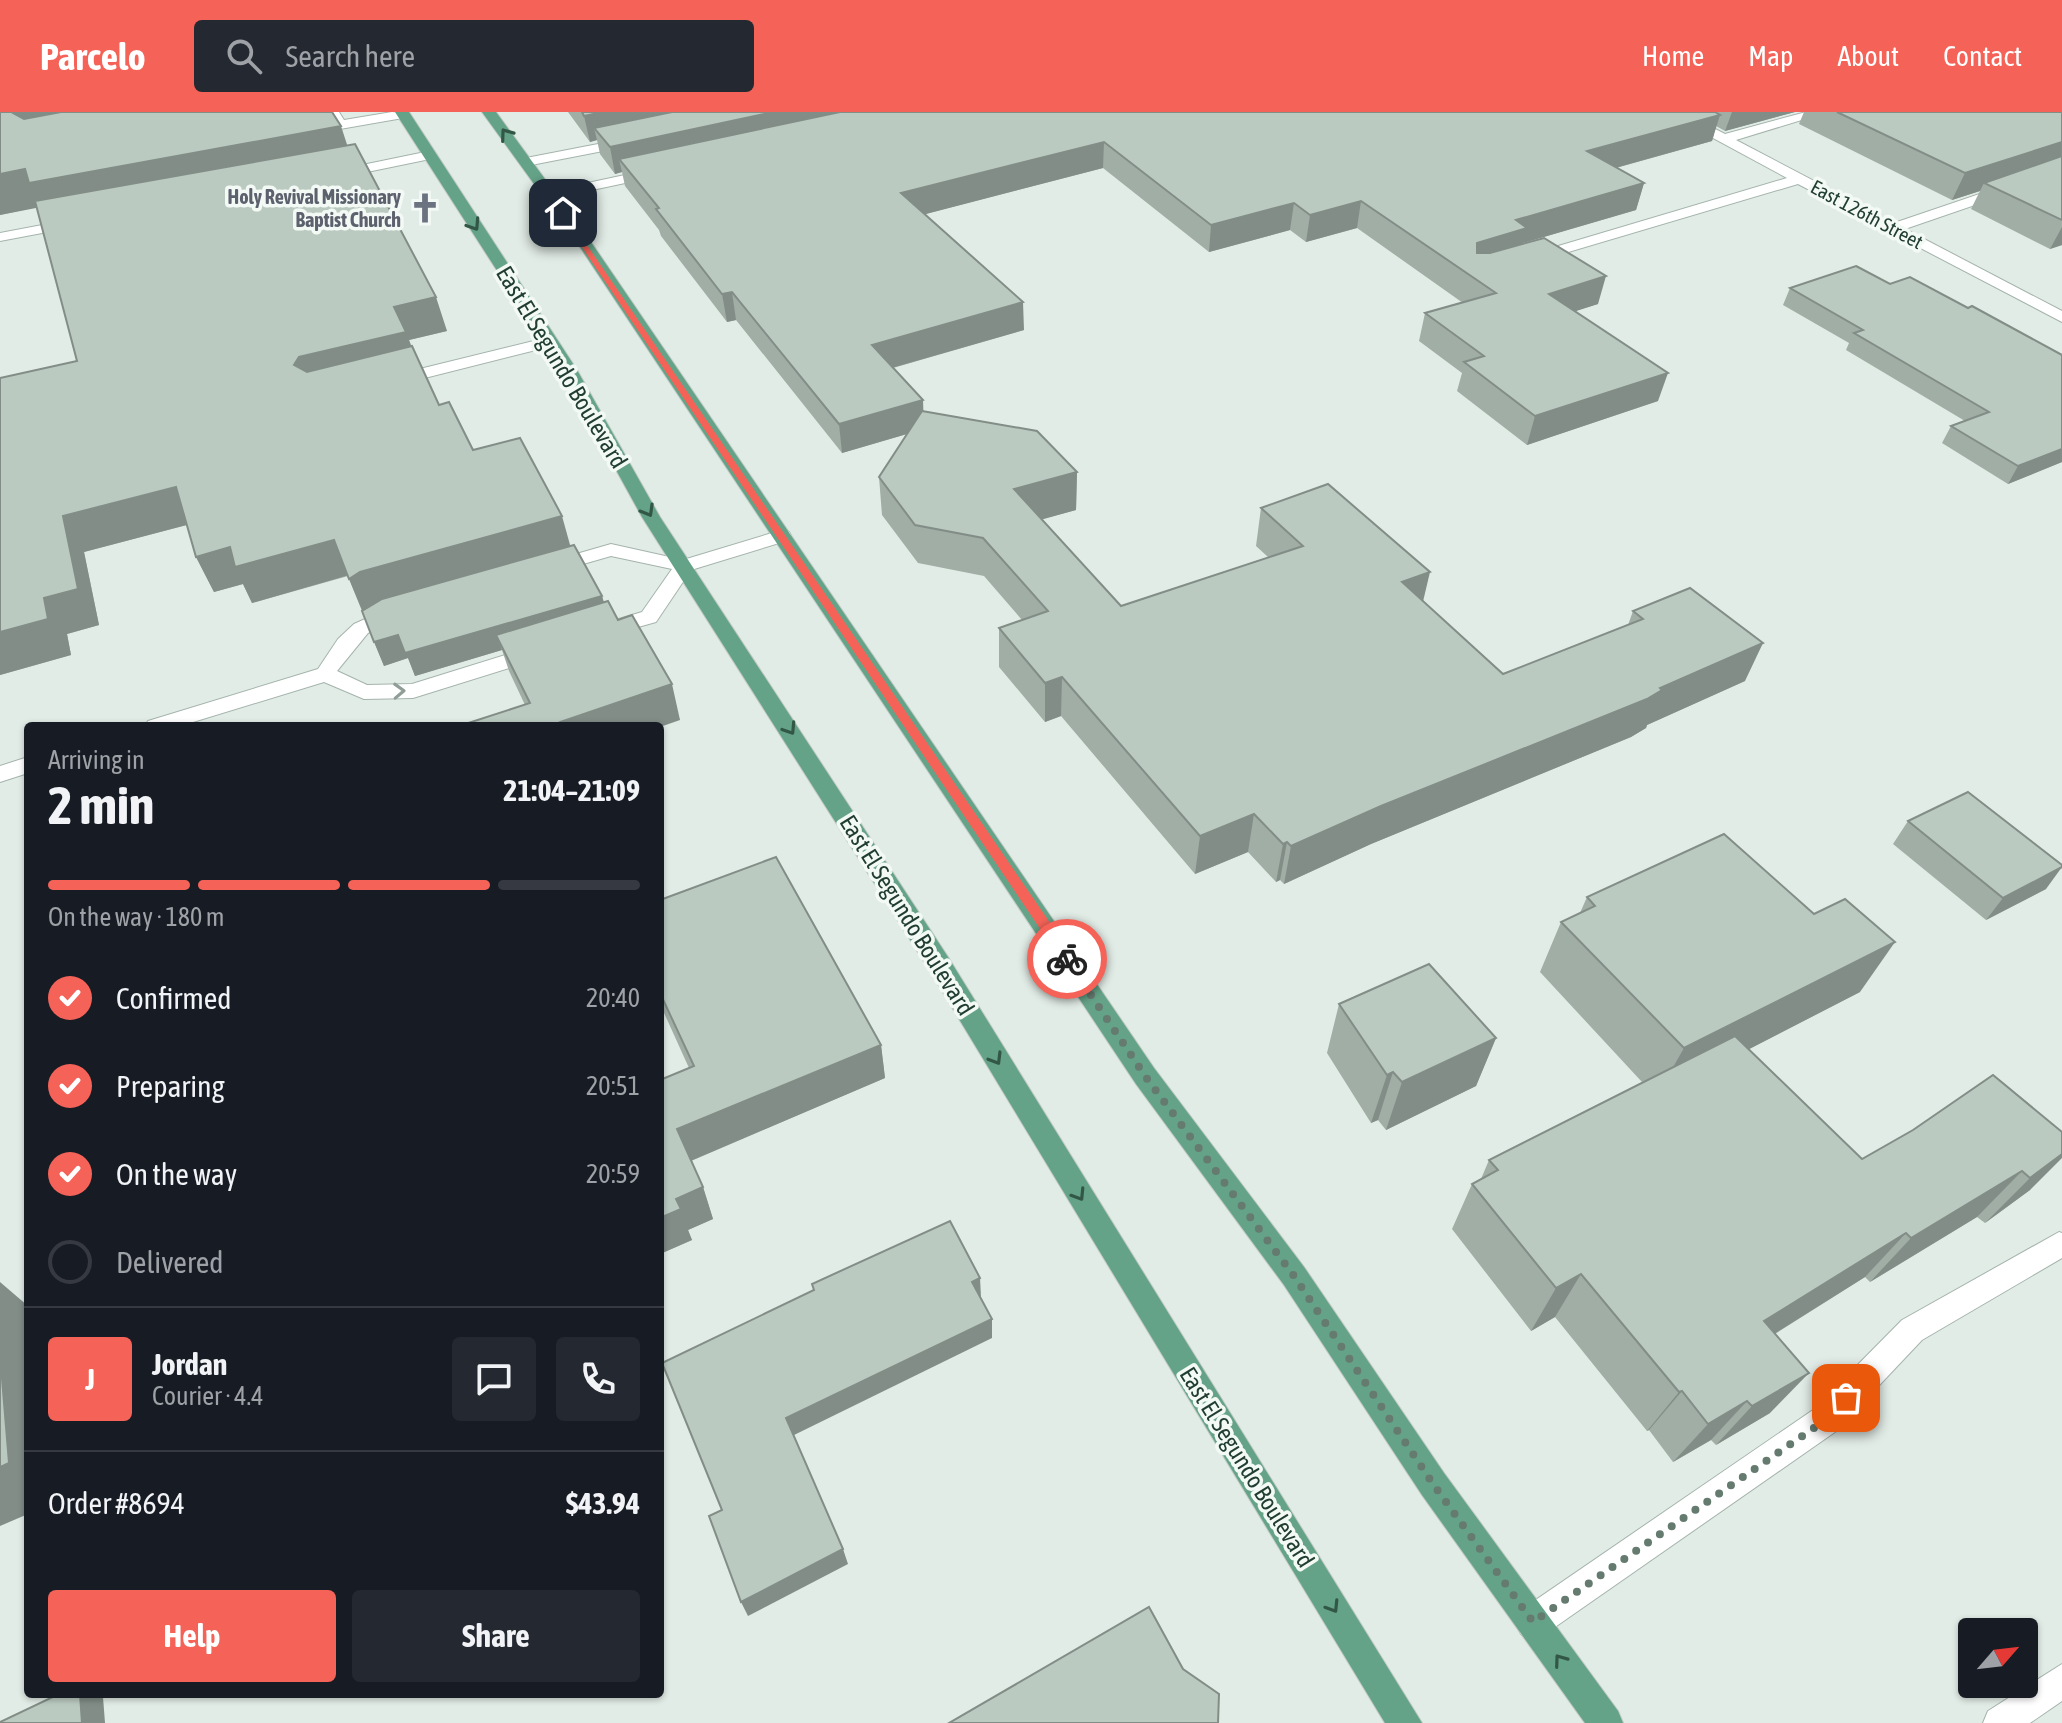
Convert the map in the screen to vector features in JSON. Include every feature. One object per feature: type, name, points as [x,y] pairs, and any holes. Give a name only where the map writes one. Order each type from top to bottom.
[{"type":"main road","points":[[489,112],[550,195],[1145,1076],[1294,1276],[1433,1484],[1606,1723]]},
{"type":"main road","name":"East El Segundo Boulevard","points":[[402,113],[550,342],[651,517],[931,951],[1405,1723]]},
{"type":"street","points":[[332,112],[340,125],[402,113]]},
{"type":"street","name":"East 126th Street","points":[[1672,112],[2062,317]]},
{"type":"street","points":[[1724,139],[1821,112]]},
{"type":"street","points":[[526,162],[642,139]]},
{"type":"street","points":[[318,178],[430,155]]},
{"type":"street","points":[[1893,228],[2062,170]]},
{"type":"street","points":[[550,195],[664,171]]},
{"type":"street","points":[[1523,261],[1799,179]]},
{"type":"street","points":[[0,237],[91,220]]},
{"type":"street","points":[[381,384],[550,342]]},
{"type":"street","points":[[535,572],[611,550],[684,566],[782,536]]},
{"type":"street","points":[[590,635],[649,617],[684,566]]},
{"type":"street","points":[[325,674],[346,639],[383,615],[413,606]]},
{"type":"street","points":[[169,722],[325,674],[364,692],[413,691],[561,645]]},
{"type":"street","points":[[0,774],[24,766]]},
{"type":"street","points":[[1533,1622],[1824,1421],[1912,1330],[2059,1245]]},
{"type":"street","points":[[2000,1723],[2062,1681]]},
{"type":"building","points":[[0,112],[14,112],[24,119],[61,112],[332,112],[341,126],[29,183],[25,169],[0,174]]},
{"type":"building","points":[[582,112],[603,112],[584,116]]},
{"type":"building","points":[[672,112],[774,112],[610,147],[594,128]]},
{"type":"building","points":[[840,112],[1715,112],[1720,115],[1587,151],[1644,183],[1516,220],[1527,228],[1477,243],[1477,253],[1490,253],[1544,238],[1606,276],[1549,294],[1668,373],[1535,416],[1464,362],[1484,356],[1425,313],[1496,293],[1361,201],[1310,215],[1294,203],[1211,225],[1104,142],[901,193],[1023,302],[872,345],[923,400],[839,424],[732,292],[722,294],[619,159]]},
{"type":"building","points":[[1837,112],[2062,112],[2062,142],[1965,173]]},
{"type":"building","points":[[355,144],[436,297],[394,307],[406,332],[299,357],[294,365],[307,372],[412,346],[439,405],[449,402],[473,450],[520,438],[562,516],[360,572],[349,579],[334,540],[235,567],[230,547],[196,557],[176,487],[63,516],[78,589],[44,598],[48,619],[0,632],[0,378],[77,361],[35,201]]},
{"type":"building","points":[[2062,156],[2062,220],[1984,183]]},
{"type":"building","points":[[1856,266],[1890,284],[1910,277],[1968,308],[1972,306],[2062,355],[2062,449],[2018,466],[1951,426],[1989,412],[1854,333],[1863,330],[1790,288]]},
{"type":"building","points":[[922,411],[1037,431],[1077,472],[1014,489],[1121,606],[1303,546],[1261,508],[1328,484],[1430,572],[1402,582],[1503,674],[1643,619],[1633,611],[1690,588],[1763,643],[1660,688],[1662,690],[1647,699],[1381,806],[1291,846],[1287,842],[1283,844],[1254,814],[1200,836],[1062,677],[1045,683],[999,628],[1048,611],[983,538],[915,525],[879,477]]},
{"type":"building","points":[[574,545],[602,596],[405,653],[398,635],[374,642],[362,611],[382,599]]},
{"type":"building","points":[[608,601],[618,620],[632,615],[672,684],[560,722],[471,722],[530,703],[496,635]]},
{"type":"building","points":[[1968,792],[2062,867],[2003,898],[1908,821]]},
{"type":"building","points":[[1724,834],[1814,914],[1845,899],[1895,942],[1684,1048],[1561,922],[1595,906],[1587,897]]},
{"type":"building","points":[[776,857],[881,1045],[677,1129],[703,1187],[676,1199],[681,1209],[664,1216],[664,1078],[694,1066],[664,1002],[664,899]]},
{"type":"building","points":[[1429,964],[1496,1038],[1402,1082],[1393,1072],[1387,1075],[1339,1004]]},
{"type":"building","points":[[1735,1036],[1862,1159],[1913,1130],[1993,1075],[2062,1132],[2062,1154],[2030,1178],[2022,1171],[1911,1238],[1906,1233],[1764,1321],[1809,1373],[1752,1406],[1747,1401],[1708,1424],[1581,1274],[1556,1288],[1472,1184],[1498,1170],[1489,1160]]},
{"type":"building","points":[[950,1221],[980,1278],[972,1282],[992,1319],[786,1418],[843,1549],[741,1602],[709,1516],[722,1510],[664,1362],[814,1290],[812,1284]]},
{"type":"building","points":[[0,1354],[9,1463],[0,1467]]},
{"type":"building","points":[[1149,1607],[1183,1669],[1219,1694],[1218,1723],[949,1723]]},
{"type":"building","points":[[51,1698],[80,1698],[82,1723],[0,1722]]},
{"type":"way so far","points":[[1067,959],[1145,1076],[1294,1276],[1433,1484],[1533,1622],[1824,1421],[1846,1398]]},
{"type":"place","name":"Holy Revival Missionary Baptist Church","points":[[425,208]]},
{"type":"route","points":[[563,213],[1067,959]]}]
